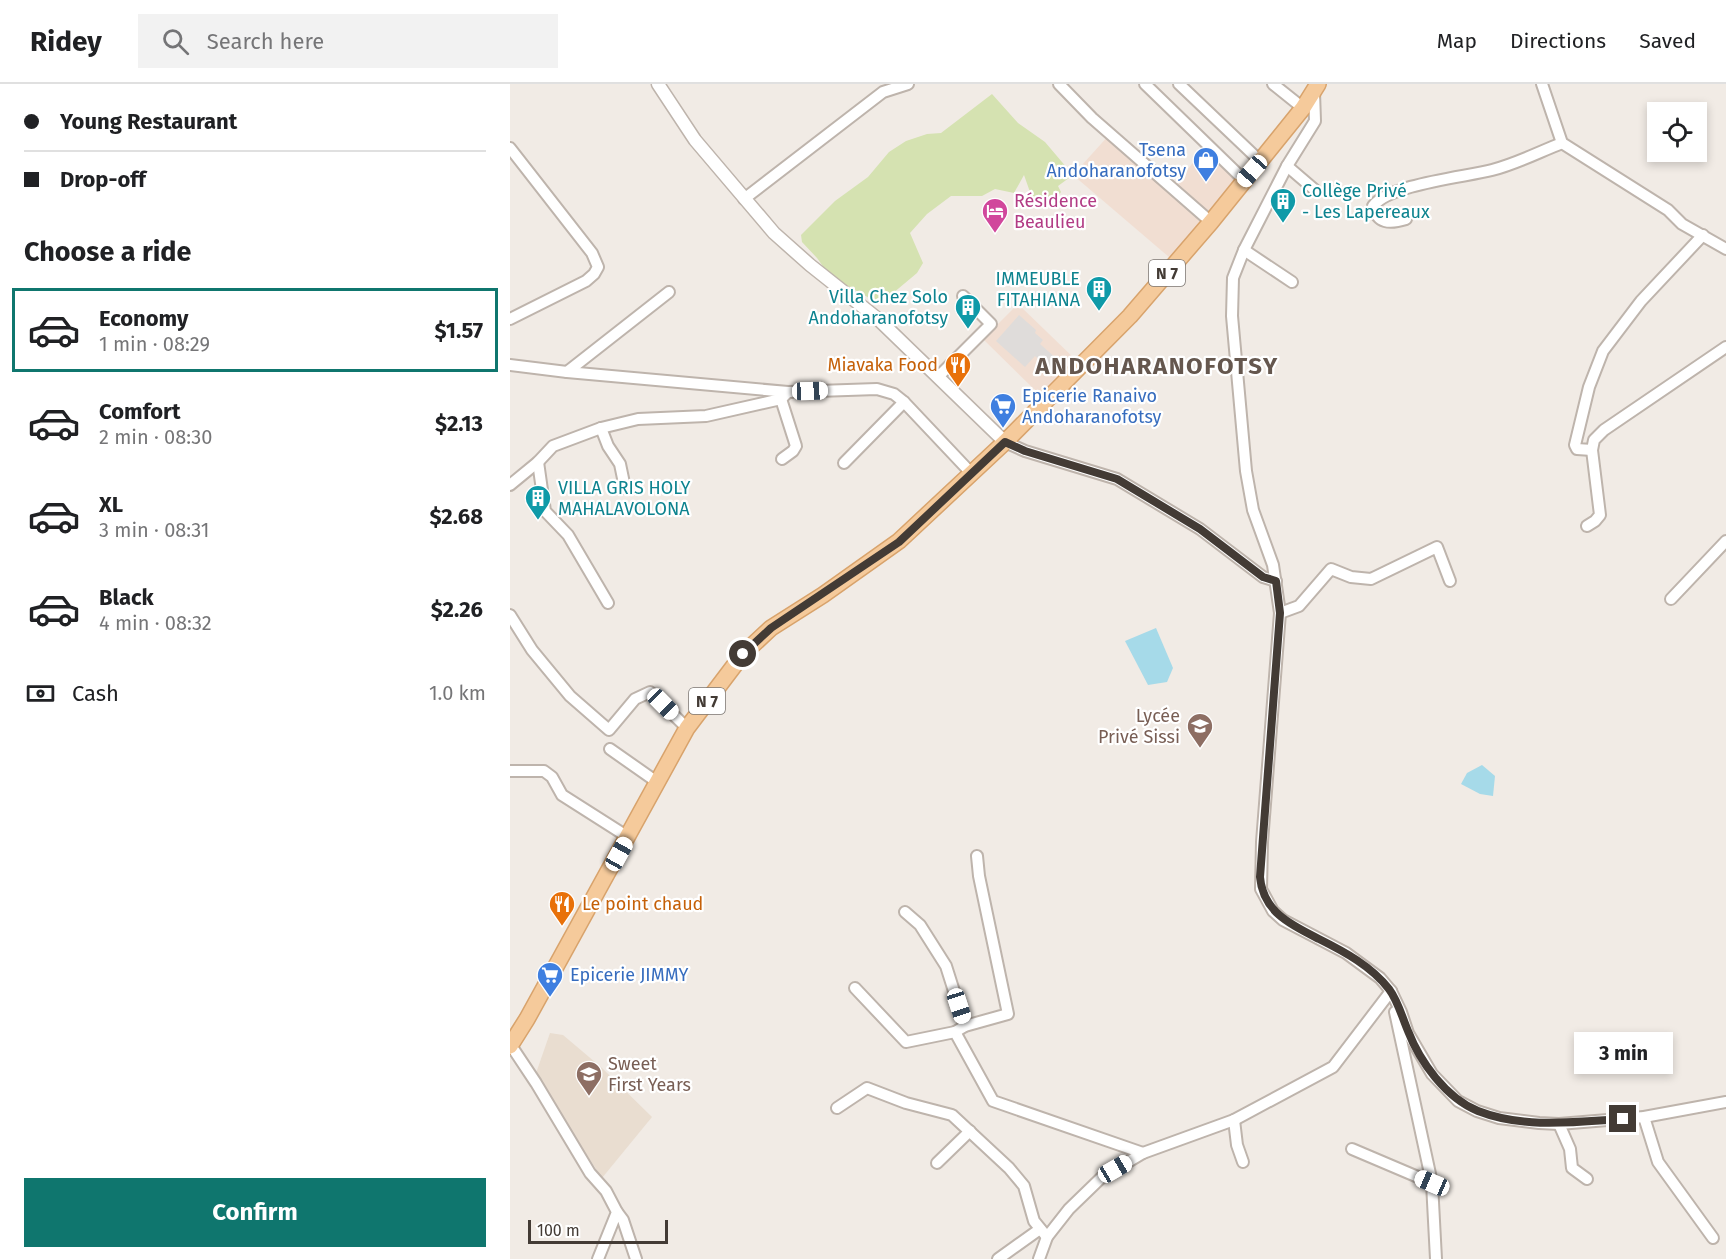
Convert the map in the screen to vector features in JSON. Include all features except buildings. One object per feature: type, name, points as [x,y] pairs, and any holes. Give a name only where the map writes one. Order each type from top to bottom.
[{"type":"main road","name":"N 7","points":[[510,1045],[527,1019],[687,728],[714,690],[757,640],[771,628],[899,542],[1005,442],[1130,316],[1211,222],[1303,108],[1316,88]]},
{"type":"street","points":[[659,84],[695,140],[774,233],[878,319],[1005,442],[1025,451],[1117,479],[1200,529],[1263,577],[1276,581]]},
{"type":"street","points":[[744,199],[883,92],[908,84]]},
{"type":"street","points":[[1059,84],[1092,118],[1211,222]]},
{"type":"street","points":[[1145,84],[1244,180]]},
{"type":"street","points":[[1179,84],[1260,161]]},
{"type":"street","points":[[1273,84],[1303,108]]},
{"type":"street","points":[[1542,84],[1562,143],[1668,210],[1683,224],[1726,249]]},
{"type":"street","points":[[1316,88],[1315,121],[1287,166],[1244,250],[1233,278],[1232,316],[1246,471],[1253,510],[1274,565],[1280,613],[1262,842],[1261,889],[1273,911],[1283,920],[1346,953],[1367,967],[1391,991],[1408,1033],[1432,1074],[1458,1101],[1477,1111],[1499,1118],[1559,1124],[1644,1117],[1726,1102]]},
{"type":"street","points":[[1406,219],[1389,223],[1380,221],[1374,214],[1373,206],[1382,198],[1423,183],[1495,170],[1562,143]]},
{"type":"street","points":[[510,148],[592,253],[598,267],[586,281],[510,319]]},
{"type":"street","points":[[1287,166],[1315,190]]},
{"type":"street","points":[[1703,235],[1726,240]]},
{"type":"street","points":[[1592,450],[1575,446],[1589,387],[1603,351],[1635,308],[1703,235]]},
{"type":"street","points":[[1244,250],[1292,282]]},
{"type":"street","points":[[567,372],[669,292]]},
{"type":"street","points":[[938,377],[991,324],[963,296]]},
{"type":"street","points":[[1587,526],[1600,515],[1592,450],[1594,440],[1604,430],[1726,347]]},
{"type":"street","points":[[510,364],[784,396]]},
{"type":"street","points":[[510,485],[553,446],[601,428],[638,419],[706,416],[784,396],[878,389],[894,394],[904,402],[972,474]]},
{"type":"street","points":[[782,459],[796,446],[784,396]]},
{"type":"street","points":[[844,463],[904,402]]},
{"type":"street","points":[[601,428],[608,447],[620,464],[625,488]]},
{"type":"street","points":[[538,462],[545,511],[568,535],[608,603]]},
{"type":"street","points":[[1671,599],[1726,542]]},
{"type":"street","points":[[1280,613],[1299,606],[1331,569],[1371,579],[1437,547],[1450,581]]},
{"type":"street","points":[[510,615],[532,650],[570,696],[609,730],[635,699],[650,692],[687,728]]},
{"type":"street","points":[[610,749],[657,782]]},
{"type":"street","points":[[510,771],[544,771],[552,777],[562,795],[628,837]]},
{"type":"street","points":[[855,988],[906,1042],[955,1032],[965,1026],[1008,1014],[979,876],[977,856]]},
{"type":"street","points":[[904,912],[920,926],[946,966],[965,1026]]},
{"type":"street","points":[[998,1259],[1044,1233],[1101,1178],[1143,1153],[1234,1120],[1333,1067],[1391,991]]},
{"type":"street","points":[[1391,991],[1432,1183],[1436,1259]]},
{"type":"street","points":[[955,1032],[993,1101],[1143,1153]]},
{"type":"street","points":[[510,1045],[536,1083],[590,1173],[606,1191],[622,1220],[636,1259]]},
{"type":"street","points":[[837,1108],[867,1088],[906,1103],[952,1114],[1009,1168],[1024,1186],[1034,1221],[1044,1233]]},
{"type":"street","points":[[1644,1117],[1658,1162],[1713,1238]]},
{"type":"street","points":[[1234,1120],[1237,1146],[1243,1162]]},
{"type":"street","points":[[1559,1124],[1570,1149],[1572,1168],[1587,1179]]},
{"type":"street","points":[[937,1163],[970,1131]]},
{"type":"street","points":[[1352,1149],[1432,1183]]},
{"type":"street","points":[[598,1259],[617,1212]]},
{"type":"street","points":[[1039,1259],[1044,1233]]},
{"type":"shaded area","points":[[1110,134],[1211,222],[1176,263],[1073,175]]},
{"type":"shaded area","name":"Tsena Andoharanofotsy","points":[[1205,148],[1238,181],[1210,217],[1174,186]]},
{"type":"shaded area","points":[[1018,304],[1077,361],[1041,396],[983,339]]},
{"type":"shaded area","points":[[1019,315],[1036,330],[1035,333],[1043,340],[1040,344],[1057,359],[1049,368],[1035,356],[1025,367],[996,341]]},
{"type":"shaded area","name":"Sweet First Years","points":[[550,1033],[563,1035],[602,1068],[652,1117],[602,1178],[535,1076]]},
{"type":"green space","points":[[992,94],[1018,123],[1045,142],[1073,175],[1058,186],[1061,192],[1053,203],[1036,201],[1024,175],[1014,193],[995,189],[982,196],[951,196],[927,214],[910,233],[923,263],[917,273],[880,304],[830,276],[802,242],[801,235],[835,201],[868,177],[889,152],[906,141],[927,134],[941,133]]},
{"type":"water","points":[[1156,628],[1173,668],[1167,682],[1148,685],[1125,641]]},
{"type":"water","points":[[1482,765],[1495,776],[1493,796],[1480,794],[1461,784],[1467,773]]},
{"type":"place","name":"Tsena Andoharanofotsy","points":[[1206,183]]},
{"type":"place","name":"Collège Privé - Les Lapereaux","points":[[1283,224]]},
{"type":"place","name":"Résidence Beaulieu","points":[[995,234]]},
{"type":"place","name":"IMMEUBLE FITAHIANA","points":[[1099,312]]},
{"type":"place","name":"Villa Chez Solo Andoharanofotsy","points":[[968,330]]},
{"type":"place","name":"Miavaka Food","points":[[958,388]]},
{"type":"place","name":"Epicerie Ranaivo Andoharanofotsy","points":[[1003,429]]},
{"type":"place","name":"VILLA GRIS HOLY MAHALAVOLONA","points":[[538,521]]},
{"type":"place","name":"Lycée Privé Sissi","points":[[1200,749]]},
{"type":"place","name":"Le point chaud","points":[[562,927]]},
{"type":"place","name":"Epicerie JIMMY","points":[[550,998]]},
{"type":"place","name":"Sweet First Years","points":[[589,1097]]},
{"type":"district","name":"ANDOHARANOFOTSY","points":[[1157,366]]},
{"type":"route","points":[[743,654],[771,628],[899,542],[1005,442],[1025,451],[1117,479],[1200,529],[1263,577],[1276,581],[1280,613],[1260,877],[1261,889],[1273,911],[1297,929],[1346,953],[1380,978],[1391,991],[1408,1033],[1432,1074],[1458,1101],[1477,1111],[1499,1118],[1539,1123],[1559,1124],[1623,1119]]}]
